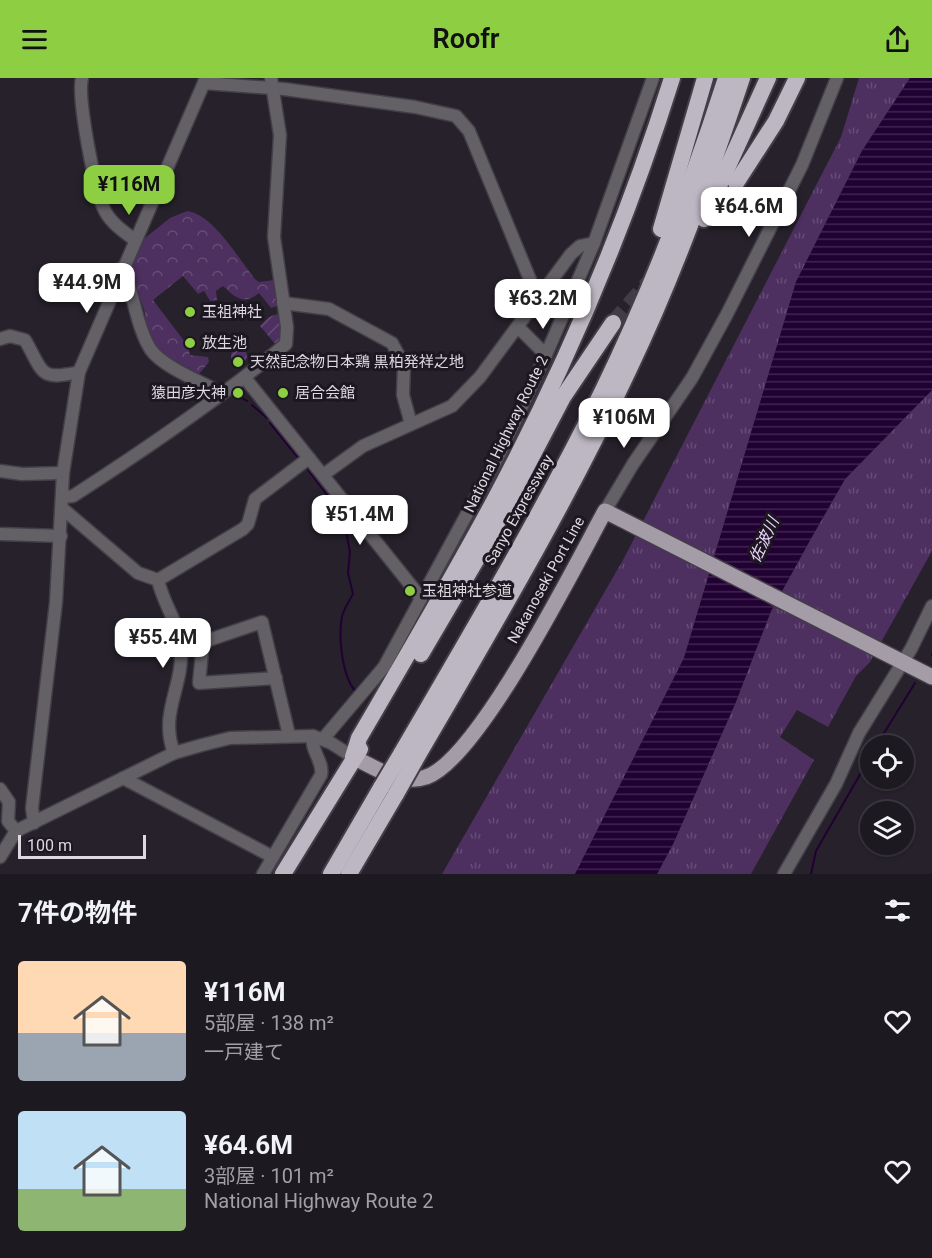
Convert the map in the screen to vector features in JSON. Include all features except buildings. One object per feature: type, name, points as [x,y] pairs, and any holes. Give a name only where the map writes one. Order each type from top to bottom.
[{"type":"highway","name":"National Highway Route 2","points":[[353,757],[359,738],[495,500],[541,405],[596,283],[672,78]]},
{"type":"highway","points":[[604,388],[663,225],[705,78]]},
{"type":"highway","name":"Sanyo Expressway","points":[[349,874],[389,790],[604,388],[666,246],[699,160],[726,78]]},
{"type":"highway","name":"Sanyo Expressway","points":[[407,758],[555,515],[605,419],[654,315],[689,230],[742,78]]},
{"type":"highway","points":[[654,315],[673,287],[768,78]]},
{"type":"highway","points":[[736,183],[776,121],[797,78]]},
{"type":"highway","name":"National Highway Route 2","points":[[283,874],[353,757],[366,742],[423,650],[488,540],[563,397],[613,323]]},
{"type":"highway","name":"Sanyo Expressway","points":[[331,874],[389,790]]},
{"type":"main road","name":"Nakanoseki Port Line","points":[[353,757],[394,776],[416,780],[436,772],[451,759],[493,704],[530,648],[605,511],[932,677]]},
{"type":"street","points":[[82,78],[82,119],[99,195],[105,212],[135,240]]},
{"type":"street","points":[[263,874],[321,775],[321,766],[312,747],[384,667],[500,453],[546,355],[594,243],[652,78]]},
{"type":"street","points":[[605,511],[672,405],[692,378],[783,206],[837,78]]},
{"type":"street","points":[[34,823],[32,808],[61,536],[63,473],[79,372],[205,81],[272,83],[456,116],[469,131],[538,299]]},
{"type":"street","points":[[63,503],[125,463],[245,378],[286,344],[287,327],[274,237],[280,135],[272,83]]},
{"type":"street","points":[[323,475],[363,446],[452,406],[480,377],[571,254],[580,246],[594,243]]},
{"type":"street","points":[[123,267],[133,291],[141,329],[153,352],[168,364],[221,393]]},
{"type":"street","points":[[283,303],[329,309],[392,343],[404,364],[403,394],[411,424]]},
{"type":"street","points":[[518,327],[546,355]]},
{"type":"street","points":[[0,339],[10,336],[25,340],[45,374],[55,378],[79,372]]},
{"type":"street","points":[[245,378],[421,598]]},
{"type":"street","points":[[159,580],[243,529],[248,524],[255,499],[309,458]]},
{"type":"street","points":[[0,471],[22,474],[63,473]]},
{"type":"street","points":[[63,503],[138,573],[159,580],[176,622],[181,649],[181,664],[167,728],[174,753]]},
{"type":"street","points":[[0,534],[61,536]]},
{"type":"street","points":[[784,874],[836,784],[871,707],[903,662],[932,606]]},
{"type":"street","points":[[276,678],[199,683],[203,642],[262,622],[276,678],[289,735]]},
{"type":"street","points":[[0,857],[16,831],[174,753],[230,738],[289,735],[318,738],[353,757]]},
{"type":"street","points":[[123,778],[273,857]]},
{"type":"street","points":[[0,789],[7,796],[8,821],[16,831]]},
{"type":"street","points":[[0,799],[9,809]]},
{"type":"green space","points":[[859,78],[910,78],[862,151],[796,282],[684,658],[588,851],[575,874],[442,874],[623,560],[841,137]]},
{"type":"green space","points":[[187,211],[197,214],[215,228],[255,279],[259,282],[274,280],[280,305],[271,308],[259,293],[248,299],[240,299],[223,286],[216,291],[217,300],[210,301],[204,291],[198,294],[183,276],[153,300],[188,346],[190,355],[208,357],[209,362],[199,374],[159,352],[145,328],[145,313],[130,267],[140,242],[170,218]]},
{"type":"green space","points":[[277,314],[282,318],[281,339],[276,345],[260,326],[269,317]]},
{"type":"green space","points":[[236,348],[242,348],[247,356],[245,362],[236,364],[231,359],[231,353]]},
{"type":"green space","points":[[932,390],[932,551],[870,662],[856,676],[828,727],[797,710],[780,737],[814,760],[751,874],[657,874],[673,844],[735,704],[771,611],[809,542],[845,479]]},
{"type":"water","name":"佐波川","points":[[910,78],[932,78],[932,390],[845,479],[809,542],[771,611],[735,704],[673,844],[657,874],[575,874],[684,658],[796,282],[862,151]]},
{"type":"waterway","points":[[232,392],[247,401]]},
{"type":"waterway","points":[[252,405],[267,418]]},
{"type":"waterway","points":[[270,423],[300,460]]},
{"type":"waterway","points":[[306,467],[343,516],[350,552],[348,573],[353,594],[342,616],[341,645],[344,666],[355,691]]},
{"type":"waterway","points":[[883,735],[915,683]]},
{"type":"waterway","points":[[811,874],[816,851],[860,774]]},
{"type":"tunnel","points":[[709,214],[736,183]]},
{"type":"tunnel","points":[[613,323],[650,281]]},
{"type":"place","name":"玉祖神社","points":[[190,312]]},
{"type":"place","name":"放生池","points":[[190,343]]},
{"type":"place","name":"天然記念物日本鶏 黒柏発祥之地","points":[[238,362]]},
{"type":"place","name":"猿田彦大神","points":[[238,393]]},
{"type":"place","name":"居合会館","points":[[283,393]]},
{"type":"place","name":"玉祖神社参道","points":[[410,591]]}]
